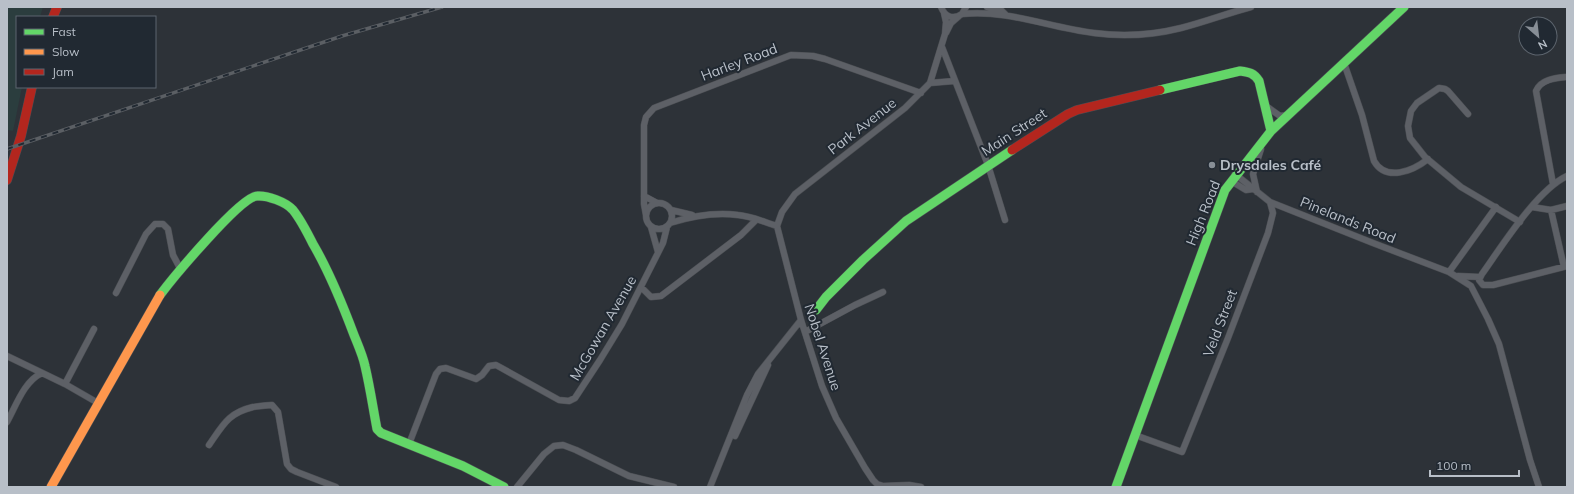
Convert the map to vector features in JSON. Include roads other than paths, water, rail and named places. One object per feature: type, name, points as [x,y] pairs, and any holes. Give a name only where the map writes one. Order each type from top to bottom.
[{"type":"street","name":"Park Avenue","points":[[945,34],[951,23],[961,15],[966,7]]},
{"type":"street","points":[[987,7],[1002,11],[1006,15]]},
{"type":"street","points":[[941,9],[949,17],[974,13],[999,16],[1006,15],[1088,32],[1132,35],[1180,28],[1239,9],[1251,7]]},
{"type":"street","name":"High Road","points":[[1116,487],[1222,197],[1233,178],[1262,145],[1271,132],[1404,7]]},
{"type":"street","name":"Park Avenue","points":[[777,226],[782,212],[795,194],[905,108],[930,83],[945,34],[946,22],[941,9]]},
{"type":"street","points":[[942,46],[954,81],[988,165],[1006,220]]},
{"type":"street","name":"Harley Road","points":[[646,215],[644,196],[644,125],[646,117],[651,110],[791,55],[813,56],[825,59],[921,93]]},
{"type":"street","points":[[1344,63],[1362,115],[1374,160],[1378,167],[1389,172],[1401,173],[1410,171],[1428,160]]},
{"type":"street","name":"Main Street","points":[[816,310],[826,297],[889,236],[916,214],[988,165],[1068,114],[1087,107],[1240,71],[1250,72],[1256,76],[1262,90],[1271,132]]},
{"type":"street","points":[[1553,184],[1536,91],[1547,81],[1567,77]]},
{"type":"street","points":[[930,83],[954,81]]},
{"type":"street","points":[[7,180],[21,136],[32,88]]},
{"type":"street","points":[[1468,114],[1448,91],[1442,88],[1435,89],[1417,103],[1410,114],[1408,132],[1414,145],[1428,160],[1468,192],[1520,222]]},
{"type":"street","points":[[1266,106],[1280,116],[1290,114]]},
{"type":"street","points":[[1233,178],[1246,190],[1255,191],[1253,174],[1262,145]]},
{"type":"street","points":[[1551,210],[1566,267],[1493,285],[1483,285],[1480,283],[1480,277],[1532,206],[1553,184],[1567,176]]},
{"type":"street","name":"Pinelands Road","points":[[1255,191],[1270,202],[1372,244],[1458,276]]},
{"type":"street","points":[[51,487],[155,304],[181,270],[243,202],[257,196],[266,197],[286,204],[292,209],[301,222],[330,274],[341,299],[365,365],[377,429],[381,433],[464,466],[504,487]]},
{"type":"street","points":[[644,196],[657,203],[665,205],[671,210],[696,216],[738,215],[777,226]]},
{"type":"street","name":"Veld Street","points":[[1135,435],[1182,452],[1268,233],[1273,213],[1270,202]]},
{"type":"street","points":[[657,203],[649,208],[646,215],[647,223],[651,227],[661,230],[669,225],[696,216]]},
{"type":"street","points":[[1532,206],[1551,210],[1567,206]]},
{"type":"street","points":[[1449,272],[1496,207]]},
{"type":"street","points":[[669,225],[672,216],[671,210]]},
{"type":"street","points":[[641,287],[651,297],[660,296],[741,235],[756,220]]},
{"type":"street","points":[[116,293],[146,234],[155,224],[163,224],[168,229],[173,254],[181,270]]},
{"type":"street","name":"McGowan Avenue","points":[[409,444],[436,374],[442,368],[476,378],[481,377],[489,366],[496,365],[559,400],[568,401],[575,398],[600,360],[641,287],[663,243],[669,225]]},
{"type":"street","name":"Nobel Avenue","points":[[777,226],[801,320],[826,397],[865,468],[877,484],[883,486],[908,485],[922,487]]},
{"type":"street","points":[[651,227],[658,252]]},
{"type":"street","points":[[653,236],[659,237],[666,234]]},
{"type":"street","points":[[1458,276],[1480,277]]},
{"type":"street","points":[[1458,276],[1471,286],[1497,338],[1539,487]]},
{"type":"street","points":[[805,332],[855,305],[884,292]]},
{"type":"street","points":[[710,487],[747,394],[765,363],[801,320]]},
{"type":"street","points":[[64,384],[94,329]]},
{"type":"street","points":[[7,356],[64,384],[98,403]]},
{"type":"street","points":[[7,422],[29,383],[42,373]]},
{"type":"street","points":[[209,445],[221,428],[234,414],[257,406],[272,405],[278,412],[287,464],[297,472],[336,487]]},
{"type":"street","points":[[518,487],[544,454],[554,446],[563,445],[628,476],[674,487]]},
{"type":"railway","points":[[7,149],[342,36],[442,7]]},
{"type":"place","name":"Drysdales Café","points":[[1212,165]]}]
